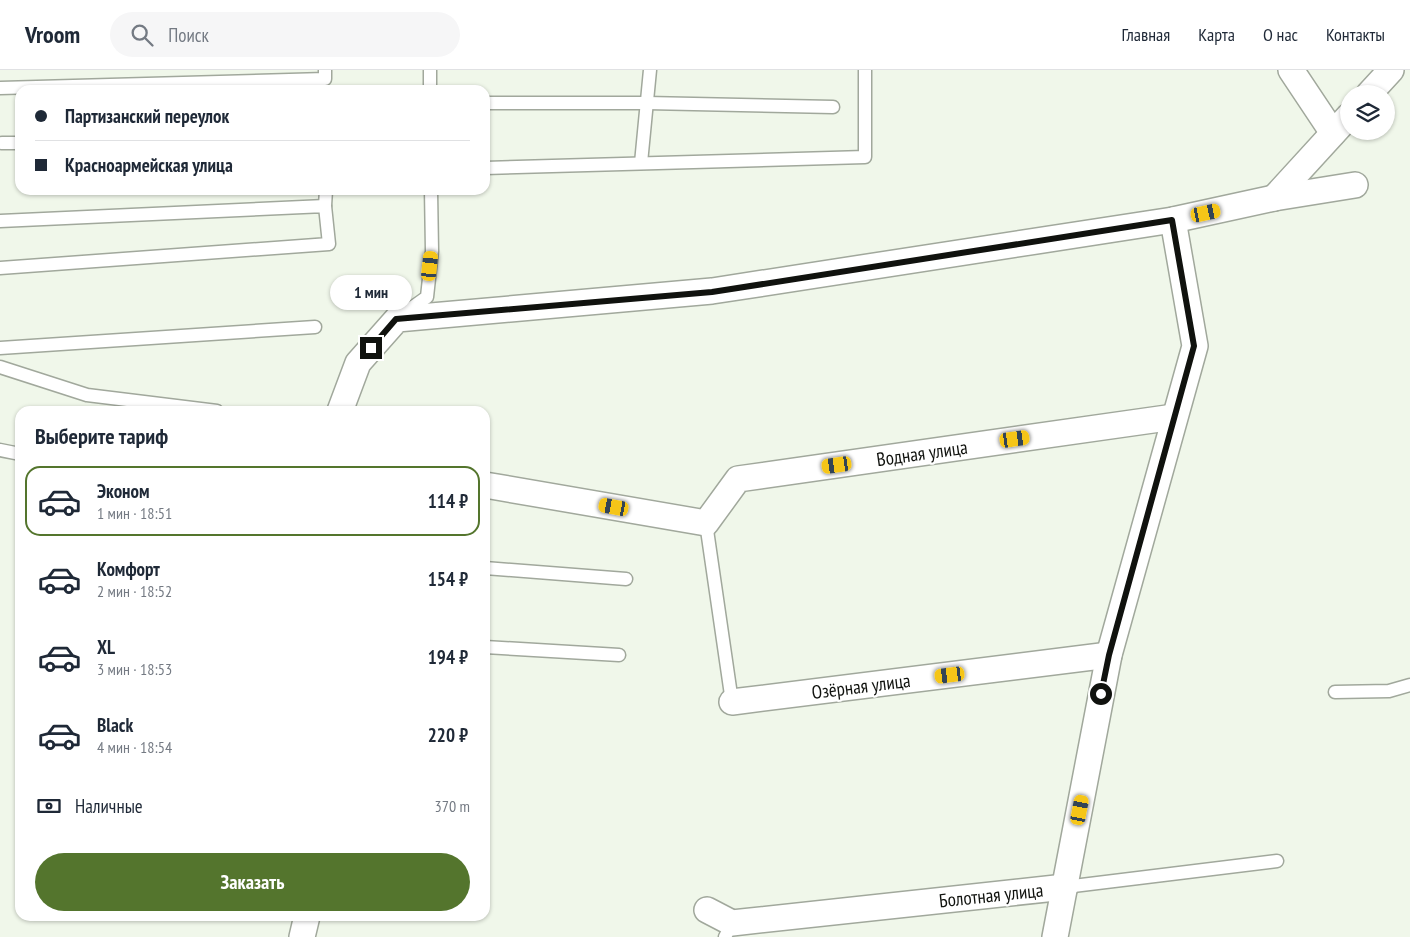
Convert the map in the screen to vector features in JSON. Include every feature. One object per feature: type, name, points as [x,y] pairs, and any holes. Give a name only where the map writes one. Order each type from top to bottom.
[{"type":"street","points":[[1291,70],[1340,124]]},
{"type":"street","points":[[1377,85],[1391,70]]},
{"type":"street","points":[[1274,198],[1340,126]]},
{"type":"street","points":[[342,406],[358,363],[396,319],[712,292],[1172,220],[1274,198],[1355,185]]},
{"type":"street","points":[[1055,937],[1109,655],[1194,346],[1172,220]]},
{"type":"street","name":"Водная улица","points":[[706,523],[738,479],[1174,417]]},
{"type":"street","points":[[490,486],[706,523]]},
{"type":"street","name":"Озёрная улица","points":[[732,702],[1109,655]]},
{"type":"street","name":"Болотная улица","points":[[707,910],[729,930],[1065,887]]},
{"type":"street","points":[[302,937],[306,921]]},
{"type":"lane","points":[[430,70],[430,85]]},
{"type":"lane","points":[[640,163],[650,70]]},
{"type":"lane","points":[[490,168],[865,157],[865,70]]},
{"type":"lane","points":[[122,85],[326,80]]},
{"type":"lane","points":[[0,88],[15,88]]},
{"type":"lane","points":[[490,103],[647,103],[833,107]]},
{"type":"lane","points":[[2,143],[15,143]]},
{"type":"lane","points":[[0,268],[329,244],[326,195]]},
{"type":"lane","points":[[396,319],[427,297],[432,251],[431,195]]},
{"type":"lane","points":[[0,221],[325,206]]},
{"type":"lane","points":[[0,348],[315,327]]},
{"type":"lane","points":[[0,367],[88,395],[177,406]]},
{"type":"lane","points":[[0,450],[15,453]]},
{"type":"lane","points":[[706,523],[732,702]]},
{"type":"lane","points":[[490,568],[626,579]]},
{"type":"lane","points":[[490,647],[618,655]]},
{"type":"lane","points":[[1335,692],[1389,691],[1410,685]]},
{"type":"lane","name":"Болотная улица","points":[[1065,887],[1277,861]]},
{"type":"route","points":[[371,348],[396,319],[712,292],[1172,220],[1194,346],[1109,655],[1101,694]]}]
